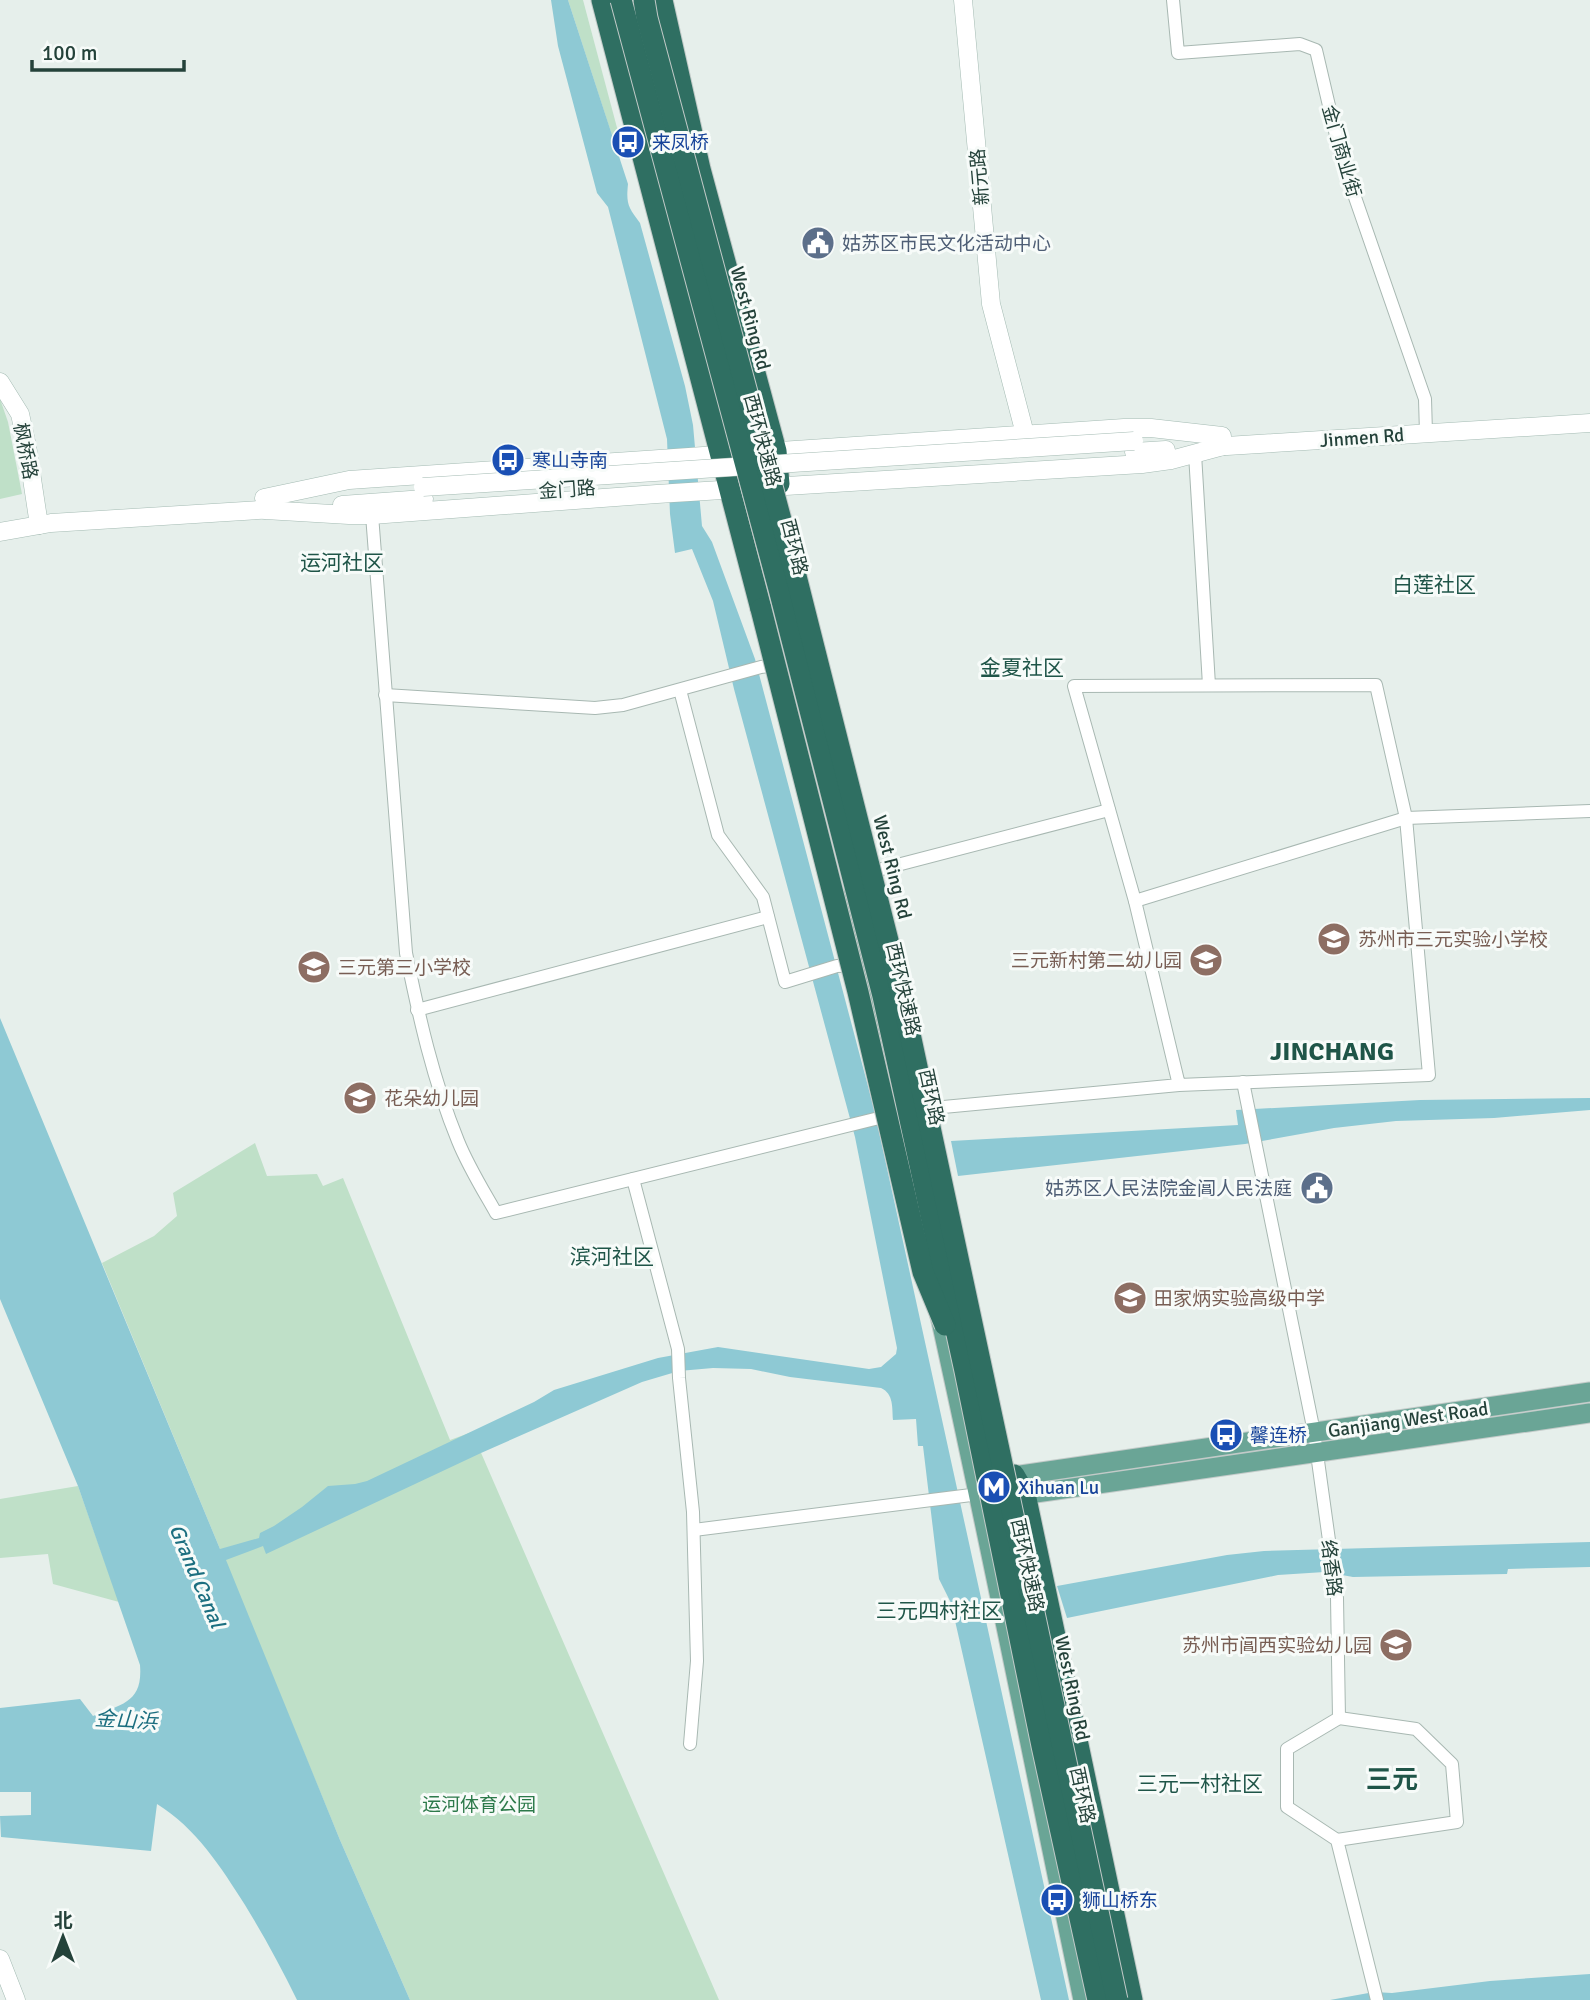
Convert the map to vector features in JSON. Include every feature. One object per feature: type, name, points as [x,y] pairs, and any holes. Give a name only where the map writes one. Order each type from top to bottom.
[{"type":"highway","points":[[602,0],[717,455],[735,490],[761,609],[858,992],[923,1272],[965,1371]]},
{"type":"highway","name":"西环快速路","points":[[621,0],[779,589],[883,996],[1098,2000]]},
{"type":"highway","name":"West Ring Rd","points":[[646,0],[647,18],[799,590],[901,992],[1117,2000]]},
{"type":"highway","points":[[662,0],[700,169],[780,487]]},
{"type":"highway","points":[[1011,1488],[1062,1670],[1129,2000]]},
{"type":"main road","points":[[615,0],[618,26],[717,455]]},
{"type":"main road","points":[[646,0],[656,18],[773,452]]},
{"type":"main road","name":"新元路","points":[[963,0],[990,304],[1025,434]]},
{"type":"main road","name":"枫桥路","points":[[0,382],[20,414],[38,519]]},
{"type":"main road","name":"Jinmen Rd","points":[[1134,446],[1426,428],[1590,413]]},
{"type":"main road","name":"Jinmen Rd","points":[[1426,428],[1590,423]]},
{"type":"main road","points":[[265,504],[349,480],[1025,434],[1138,428],[1222,441]]},
{"type":"main road","points":[[265,504],[349,515],[372,515],[657,494],[1142,464],[1164,462],[1195,454],[1222,441]]},
{"type":"main road","name":"金门路","points":[[0,520],[1134,446]]},
{"type":"main road","name":"西环路","points":[[780,487],[900,957],[934,1106],[1011,1488],[1045,1619],[1129,2000]]},
{"type":"main road","name":"西环路","points":[[735,490],[785,664],[862,965],[888,1116],[930,1267],[975,1493],[1083,2000]]},
{"type":"main road","name":"金门路","points":[[0,532],[38,519]]},
{"type":"main road","points":[[930,1267],[964,1318],[1011,1488]]},
{"type":"main road","name":"Ganjiang West Road","points":[[1011,1488],[1314,1432],[1590,1392]]},
{"type":"main road","name":"Ganjiang West Road","points":[[975,1493],[1316,1452],[1590,1413]]},
{"type":"main road","points":[[1413,1418],[1416,1438]]},
{"type":"main road","points":[[0,1959],[16,2000]]},
{"type":"street","name":"金门商业街","points":[[1173,0],[1178,53],[1300,44],[1316,50],[1341,157],[1425,399],[1426,428]]},
{"type":"street","points":[[1195,454],[1209,685]]},
{"type":"street","points":[[372,515],[406,953],[433,1070],[458,1143],[496,1213],[934,1106],[1179,1085],[1429,1075],[1406,818],[1376,685],[1074,686],[1135,901],[1179,1085]]},
{"type":"street","points":[[385,695],[595,708],[623,705],[761,667],[823,655]]},
{"type":"street","points":[[680,691],[718,835],[763,897],[785,982],[837,966],[862,965],[900,957]]},
{"type":"street","points":[[878,870],[1109,810]]},
{"type":"street","points":[[1135,901],[1406,818],[1590,811]]},
{"type":"street","points":[[417,1010],[768,916]]},
{"type":"street","name":"络香路","points":[[1243,1082],[1314,1432],[1337,1598],[1339,1718]]},
{"type":"street","points":[[633,1179],[678,1349],[694,1530],[697,1661],[690,1744]]},
{"type":"street","points":[[694,1530],[975,1493]]},
{"type":"street","points":[[1339,1718],[1416,1729],[1452,1764],[1457,1822],[1337,1840],[1287,1807],[1287,1749],[1339,1718]]},
{"type":"street","points":[[1337,1840],[1376,1994]]},
{"type":"green space","points":[[568,0],[583,0],[624,154],[619,157]]},
{"type":"green space","points":[[0,399],[8,422],[22,494],[0,499]]},
{"type":"green space","name":"运河体育公园","points":[[255,1143],[267,1176],[317,1174],[323,1186],[343,1178],[450,1440],[472,1432],[719,2000],[410,2000],[340,1840],[102,1263],[154,1236],[177,1216],[173,1193]]},
{"type":"green space","points":[[78,1486],[119,1602],[53,1584],[48,1554],[0,1558],[0,1499]]},
{"type":"water","points":[[551,0],[568,0],[628,184],[629,205],[640,223],[685,386],[693,425],[702,526],[712,542],[755,659],[874,1109],[1069,2000],[1041,2000],[951,1603],[939,1579],[923,1446],[918,1446],[916,1419],[893,1420],[890,1398],[881,1388],[790,1377],[751,1369],[679,1371],[642,1382],[481,1453],[266,1554],[263,1546],[226,1560],[340,1840],[410,2000],[297,2000],[259,1928],[217,1863],[196,1836],[157,1804],[151,1851],[1,1837],[0,1816],[31,1815],[31,1792],[0,1792],[0,1708],[80,1699],[93,1716],[121,1705],[134,1695],[140,1678],[140,1665],[78,1486],[0,1299],[0,1018],[220,1549],[259,1538],[260,1533],[302,1507],[328,1486],[367,1481],[554,1390],[658,1358],[718,1347],[869,1369],[881,1367],[896,1354],[855,1137],[734,689],[713,601],[692,549],[675,553],[670,514],[667,439],[608,207],[597,193],[558,46]]},
{"type":"water","points":[[1590,1098],[1590,1110],[1494,1118],[1396,1121],[1334,1128],[1245,1144],[958,1176],[951,1141],[1238,1125],[1236,1110],[1420,1100]]},
{"type":"water","points":[[1590,1542],[1590,1567],[1508,1569],[1507,1574],[1353,1577],[1342,1575],[1340,1571],[1278,1575],[1067,1618],[1057,1586],[1227,1555],[1264,1551]]},
{"type":"water","points":[[1590,1974],[1590,2000],[1330,2000],[1374,1992],[1392,1993],[1490,1981]]},
{"type":"waterway","points":[[984,1613],[988,1611]]},
{"type":"place","name":"来凤桥","points":[[628,142]]},
{"type":"place","name":"姑苏区市民文化活动中心","points":[[818,243]]},
{"type":"place","name":"寒山寺南","points":[[508,460]]},
{"type":"place","name":"苏州市三元实验小学校","points":[[1334,939]]},
{"type":"place","name":"三元新村第二幼儿园","points":[[1206,960]]},
{"type":"place","name":"三元第三小学校","points":[[314,967]]},
{"type":"place","name":"花朵幼儿园","points":[[360,1098]]},
{"type":"place","name":"姑苏区人民法院金阊人民法庭","points":[[1317,1188]]},
{"type":"place","name":"田家炳实验高级中学","points":[[1130,1298]]},
{"type":"place","name":"馨连桥","points":[[1226,1435]]},
{"type":"place","name":"Xihuan Lu","points":[[994,1487]]},
{"type":"place","name":"苏州市阊西实验幼儿园","points":[[1396,1645]]},
{"type":"place","name":"狮山桥东","points":[[1057,1900]]},
{"type":"district","name":"运河社区","points":[[342,563]]},
{"type":"district","name":"白莲社区","points":[[1434,585]]},
{"type":"district","name":"金夏社区","points":[[1022,668]]},
{"type":"district","name":"JINCHANG","points":[[1332,1051]]},
{"type":"district","name":"滨河社区","points":[[612,1257]]},
{"type":"district","name":"三元四村社区","points":[[939,1611]]},
{"type":"district","name":"三元","points":[[1392,1779]]},
{"type":"district","name":"三元一村社区","points":[[1200,1784]]},
{"type":"water label","name":"Grand Canal","points":[[197,1576]]},
{"type":"water label","name":"金山浜","points":[[126,1720]]}]
